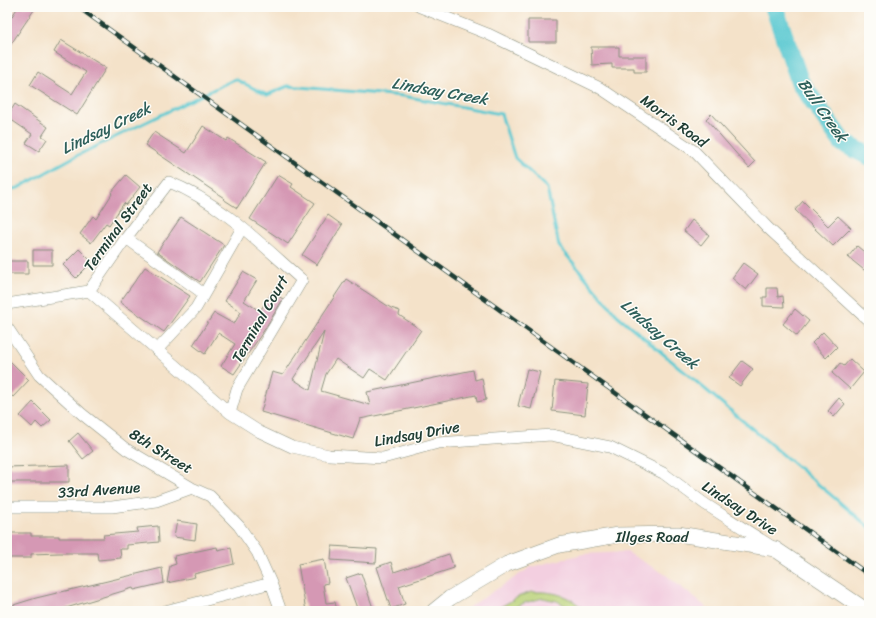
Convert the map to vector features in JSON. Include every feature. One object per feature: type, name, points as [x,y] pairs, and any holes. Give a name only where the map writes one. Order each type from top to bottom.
[{"type":"street","name":"Morris Road","points":[[420,7],[488,34],[600,88],[694,151],[768,228],[869,321]]},
{"type":"street","name":"Terminal Street","points":[[89,291],[126,238],[170,182],[189,190],[212,206]]},
{"type":"street","name":"Terminal Court","points":[[212,206],[242,228],[302,280],[236,389],[230,413]]},
{"type":"street","points":[[158,350],[196,308],[242,228]]},
{"type":"street","points":[[126,238],[204,294]]},
{"type":"street","points":[[7,304],[89,291]]},
{"type":"street","name":"Lindsay Drive","points":[[89,291],[230,413],[260,432],[292,447],[329,455],[383,458],[438,443],[551,435],[610,447],[663,473],[705,504],[775,549]]},
{"type":"street","name":"8th Street","points":[[7,327],[39,375],[82,414],[126,449],[192,488],[210,496],[240,526],[257,552],[271,583],[281,611]]},
{"type":"street","name":"33rd Avenue","points":[[7,507],[112,507],[156,500],[192,488]]},
{"type":"street","name":"Illges Road","points":[[434,611],[450,598],[507,564],[558,545],[618,535],[678,534],[775,549],[867,611]]},
{"type":"street","points":[[165,611],[271,583]]},
{"type":"shaded area","points":[[627,552],[666,575],[711,611],[463,611],[531,567],[583,554]]},
{"type":"green space","points":[[532,592],[547,592],[561,595],[573,601],[585,611],[575,611],[557,601],[543,598],[524,603],[509,611],[493,611],[520,596]]},
{"type":"building","points":[[18,7],[36,7],[7,50],[7,24]]},
{"type":"building","points":[[528,20],[556,20],[556,42],[528,42]]},
{"type":"building","points":[[61,40],[106,68],[77,115],[30,85],[38,72],[72,94],[86,72],[54,52]]},
{"type":"building","points":[[591,47],[619,47],[619,56],[646,56],[646,72],[634,72],[634,68],[612,68],[612,64],[592,65]]},
{"type":"building","points":[[15,104],[48,127],[42,136],[47,139],[39,151],[26,143],[32,134],[7,117]]},
{"type":"building","points":[[711,114],[755,162],[749,168],[706,119]]},
{"type":"building","points":[[203,126],[226,141],[228,138],[266,162],[237,208],[145,145],[154,132],[186,153]]},
{"type":"building","points":[[126,175],[140,187],[126,205],[124,203],[109,225],[106,223],[91,243],[80,234],[93,216],[96,219],[112,194],[111,193]]},
{"type":"building","points":[[278,175],[293,184],[291,187],[315,203],[288,244],[250,219]]},
{"type":"building","points":[[803,201],[828,226],[838,216],[851,228],[833,246],[795,210]]},
{"type":"building","points":[[328,215],[342,225],[317,265],[302,255]]},
{"type":"building","points":[[181,217],[224,245],[200,282],[157,252]]},
{"type":"building","points":[[692,220],[709,235],[701,245],[684,231]]},
{"type":"building","points":[[857,246],[869,256],[869,274],[848,257]]},
{"type":"building","points":[[79,249],[92,262],[76,278],[63,265]]},
{"type":"building","points":[[33,250],[52,250],[52,265],[33,265]]},
{"type":"building","points":[[7,261],[28,261],[28,274],[7,274]]},
{"type":"building","points":[[743,263],[758,274],[746,290],[732,278]]},
{"type":"building","points":[[145,267],[190,296],[164,332],[120,302]]},
{"type":"building","points":[[243,272],[257,280],[244,301],[260,311],[272,292],[283,299],[263,332],[234,374],[221,366],[235,344],[218,333],[205,354],[193,345],[214,313],[234,324],[241,312],[225,301]]},
{"type":"building","points":[[346,279],[391,308],[400,311],[399,315],[421,330],[387,380],[370,369],[364,378],[336,359],[326,374],[321,391],[370,405],[367,392],[473,370],[475,380],[482,378],[486,400],[477,402],[476,395],[360,419],[353,439],[261,412],[272,372],[283,375]],"holes":[[[324,332],[310,390],[293,379]]]},
{"type":"building","points":[[767,288],[777,288],[778,297],[783,296],[784,307],[763,306],[763,297],[767,297]]},
{"type":"building","points":[[795,309],[809,321],[797,336],[783,324]]},
{"type":"building","points":[[823,332],[837,347],[826,358],[812,343]]},
{"type":"building","points":[[7,358],[29,380],[13,397],[7,391]]},
{"type":"building","points":[[850,359],[864,372],[850,389],[832,373],[840,363],[844,366]]},
{"type":"building","points":[[742,361],[753,369],[740,386],[729,378]]},
{"type":"building","points":[[527,369],[540,372],[531,409],[518,406]]},
{"type":"building","points":[[555,381],[588,384],[585,415],[552,411]]},
{"type":"building","points":[[839,398],[845,404],[834,417],[828,411]]},
{"type":"building","points":[[33,402],[51,420],[42,428],[36,422],[32,427],[20,416]]},
{"type":"building","points":[[78,433],[93,451],[83,459],[69,441]]},
{"type":"building","points":[[69,465],[69,482],[7,482],[7,467]]},
{"type":"building","points":[[177,521],[197,524],[195,540],[174,537]]},
{"type":"building","points":[[158,526],[159,542],[127,545],[127,549],[120,549],[121,558],[98,560],[97,553],[59,553],[31,554],[31,558],[7,558],[7,533],[31,533],[31,536],[59,536],[59,538],[104,538],[103,535],[138,532],[137,528]]},
{"type":"building","points":[[332,546],[377,549],[376,563],[331,560]]},
{"type":"building","points":[[217,547],[218,551],[231,548],[234,564],[194,574],[195,577],[167,583],[170,566],[176,564],[174,556]]},
{"type":"building","points":[[449,554],[454,568],[399,586],[405,604],[391,609],[377,567],[391,562],[394,572]]},
{"type":"building","points":[[324,559],[328,583],[323,584],[326,603],[335,602],[337,611],[306,611],[298,564]]},
{"type":"building","points":[[162,568],[164,583],[134,590],[133,588],[56,611],[7,611],[7,607],[36,598]]},
{"type":"building","points":[[361,573],[374,611],[358,611],[346,578]]},
{"type":"waterway","name":"Bull Creek","points":[[774,7],[800,82],[843,143],[869,156]]},
{"type":"waterway","name":"Lindsay Creek","points":[[7,190],[18,188],[72,158],[235,79],[267,95],[288,86],[403,96],[501,114],[515,158],[547,188],[559,246],[617,315],[869,527]]},
{"type":"railway","points":[[78,7],[869,575]]}]
